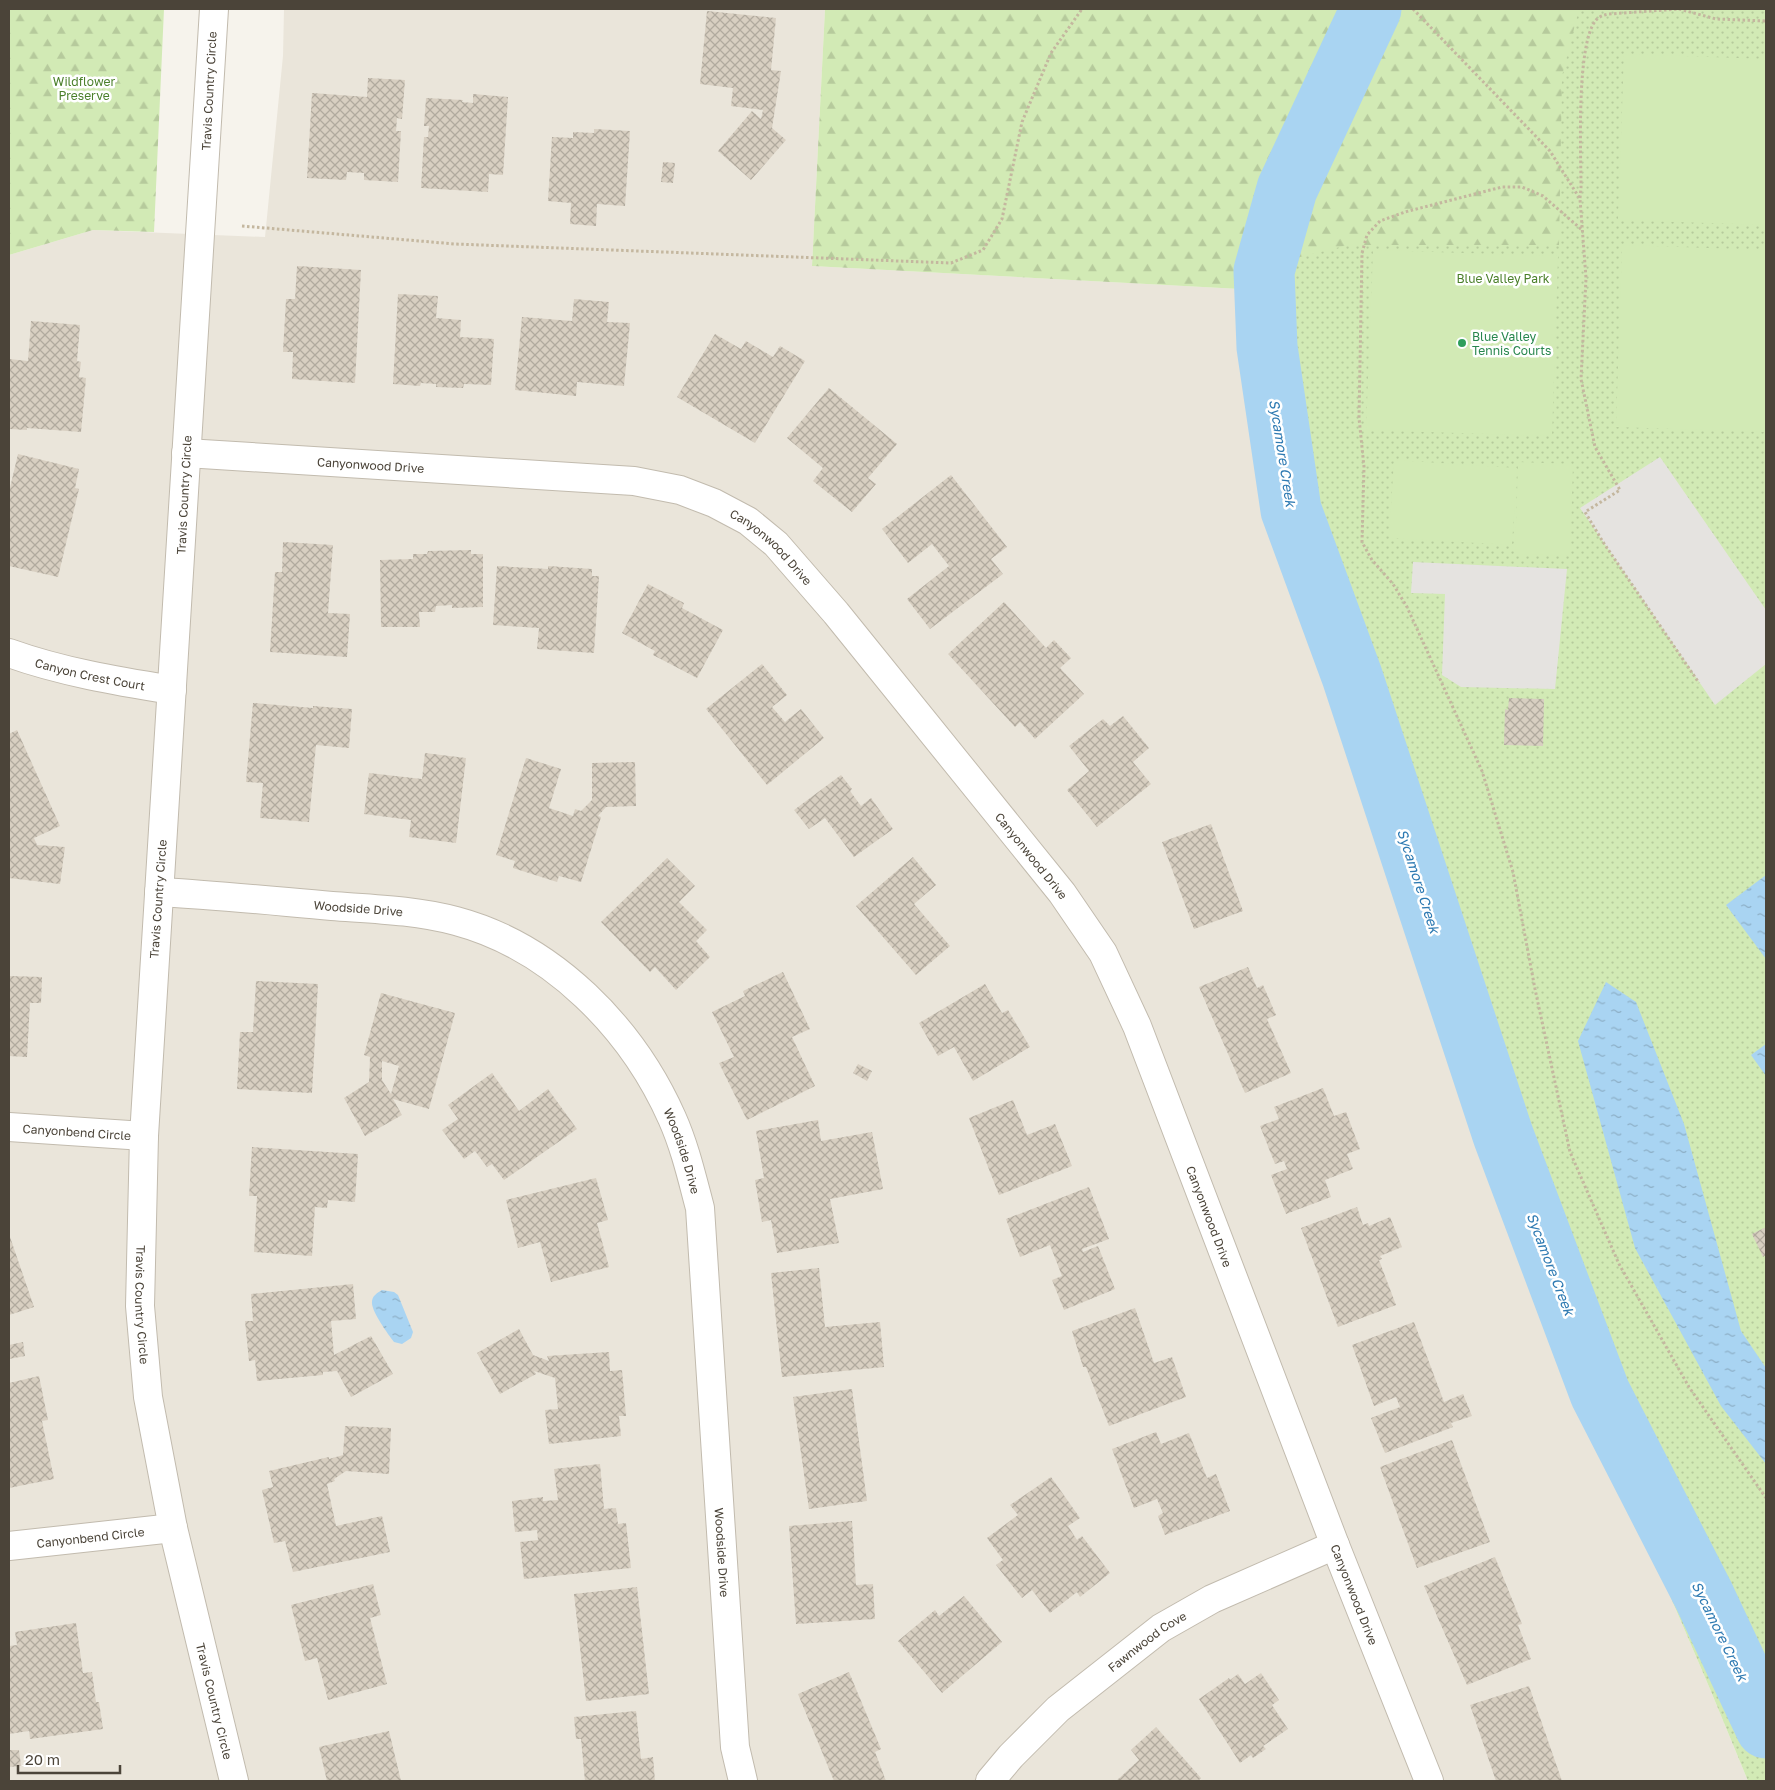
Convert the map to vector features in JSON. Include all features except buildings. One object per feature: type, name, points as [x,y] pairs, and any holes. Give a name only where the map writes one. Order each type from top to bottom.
[{"type":"street","name":"Travis Country Circle","points":[[214,9],[144,1136],[140,1306],[148,1398],[173,1528],[234,1781]]},
{"type":"street","name":"Canyonwood Drive","points":[[186,452],[634,482],[680,490],[714,503],[748,521],[776,544],[836,613],[1062,893],[1103,953],[1137,1026],[1335,1545],[1429,1781]]},
{"type":"street","name":"Canyon Crest Court","points":[[9,653],[35,662],[104,679],[172,690]]},
{"type":"street","name":"Woodside Drive","points":[[159,892],[414,912],[456,921],[492,934],[526,952],[564,976],[616,1028],[647,1070],[672,1119],[687,1160],[700,1208],[735,1747],[743,1781]]},
{"type":"street","name":"Canyonbend Circle","points":[[9,1127],[144,1136]]},
{"type":"street","name":"Canyonbend Circle","points":[[9,1546],[173,1528]]},
{"type":"street","name":"Fawnwood Cove","points":[[990,1781],[1011,1756],[1058,1709],[1161,1628],[1212,1600],[1335,1545]]},
{"type":"path","points":[[242,226],[455,244],[951,263],[983,250],[1002,219],[1022,122],[1051,53],[1082,9]]},
{"type":"path","points":[[1413,9],[1550,151],[1580,199]]},
{"type":"path","points":[[1700,683],[1603,542],[1585,512],[1620,490],[1595,447],[1581,379],[1586,278],[1580,199],[1581,99],[1585,52],[1592,26],[1601,16],[1610,14],[1679,9],[1716,19],[1766,21]]},
{"type":"path","points":[[1581,229],[1544,196],[1522,187],[1502,187],[1406,212],[1380,221],[1367,235],[1362,253],[1359,418],[1364,466],[1362,542],[1372,560],[1393,584],[1407,607],[1482,771],[1513,872],[1535,989],[1570,1152],[1619,1264],[1689,1387],[1766,1498]]},
{"type":"shaded area","points":[[284,9],[825,9],[812,266],[1240,289],[1245,357],[1290,573],[1450,1043],[1574,1372],[1748,1781],[9,1781],[9,255],[93,230],[265,237],[283,56]]},
{"type":"shaded area","points":[[1660,457],[1766,610],[1766,664],[1715,705],[1580,508]]},
{"type":"shaded area","points":[[1413,562],[1567,569],[1555,689],[1461,687],[1442,675],[1445,594],[1411,593]]},
{"type":"green space","name":"Wildflower Preserve","points":[[9,9],[164,9],[154,232],[93,230],[9,255]]},
{"type":"green space","points":[[825,9],[1579,9],[1562,76],[1559,245],[1348,245],[1300,257],[1240,289],[812,266]]},
{"type":"green space","name":"Blue Valley Park","points":[[1423,9],[1766,9],[1766,1781],[1748,1781],[1574,1372],[1450,1043],[1290,573],[1245,357],[1238,246]]},
{"type":"green space","points":[[1624,54],[1766,59],[1766,225],[1618,220]]},
{"type":"green space","points":[[1622,245],[1766,250],[1766,432],[1616,427]]},
{"type":"green space","name":"Blue Valley Tennis Courts","points":[[1373,250],[1558,256],[1552,436],[1366,430]]},
{"type":"green space","points":[[1394,460],[1517,468],[1512,545],[1389,538]]},
{"type":"green space","points":[[1518,462],[1573,464],[1570,556],[1515,554]]},
{"type":"water","points":[[1766,875],[1766,959],[1726,905]]},
{"type":"water","points":[[1606,982],[1636,1002],[1684,1124],[1741,1331],[1766,1368],[1766,1464],[1721,1406],[1635,1248],[1578,1041]]},
{"type":"water","points":[[1766,1044],[1766,1076],[1751,1055]]},
{"type":"water","points":[[382,1290],[394,1292],[398,1295],[413,1332],[411,1338],[402,1344],[394,1342],[380,1322],[372,1306],[373,1298]]},
{"type":"waterway","name":"Sycamore Creek","points":[[1371,9],[1287,189],[1264,271],[1267,347],[1291,510],[1352,676],[1503,1135],[1600,1393],[1704,1596],[1766,1728]]},
{"type":"place","name":"Blue Valley Tennis Courts","points":[[1462,343]]}]
